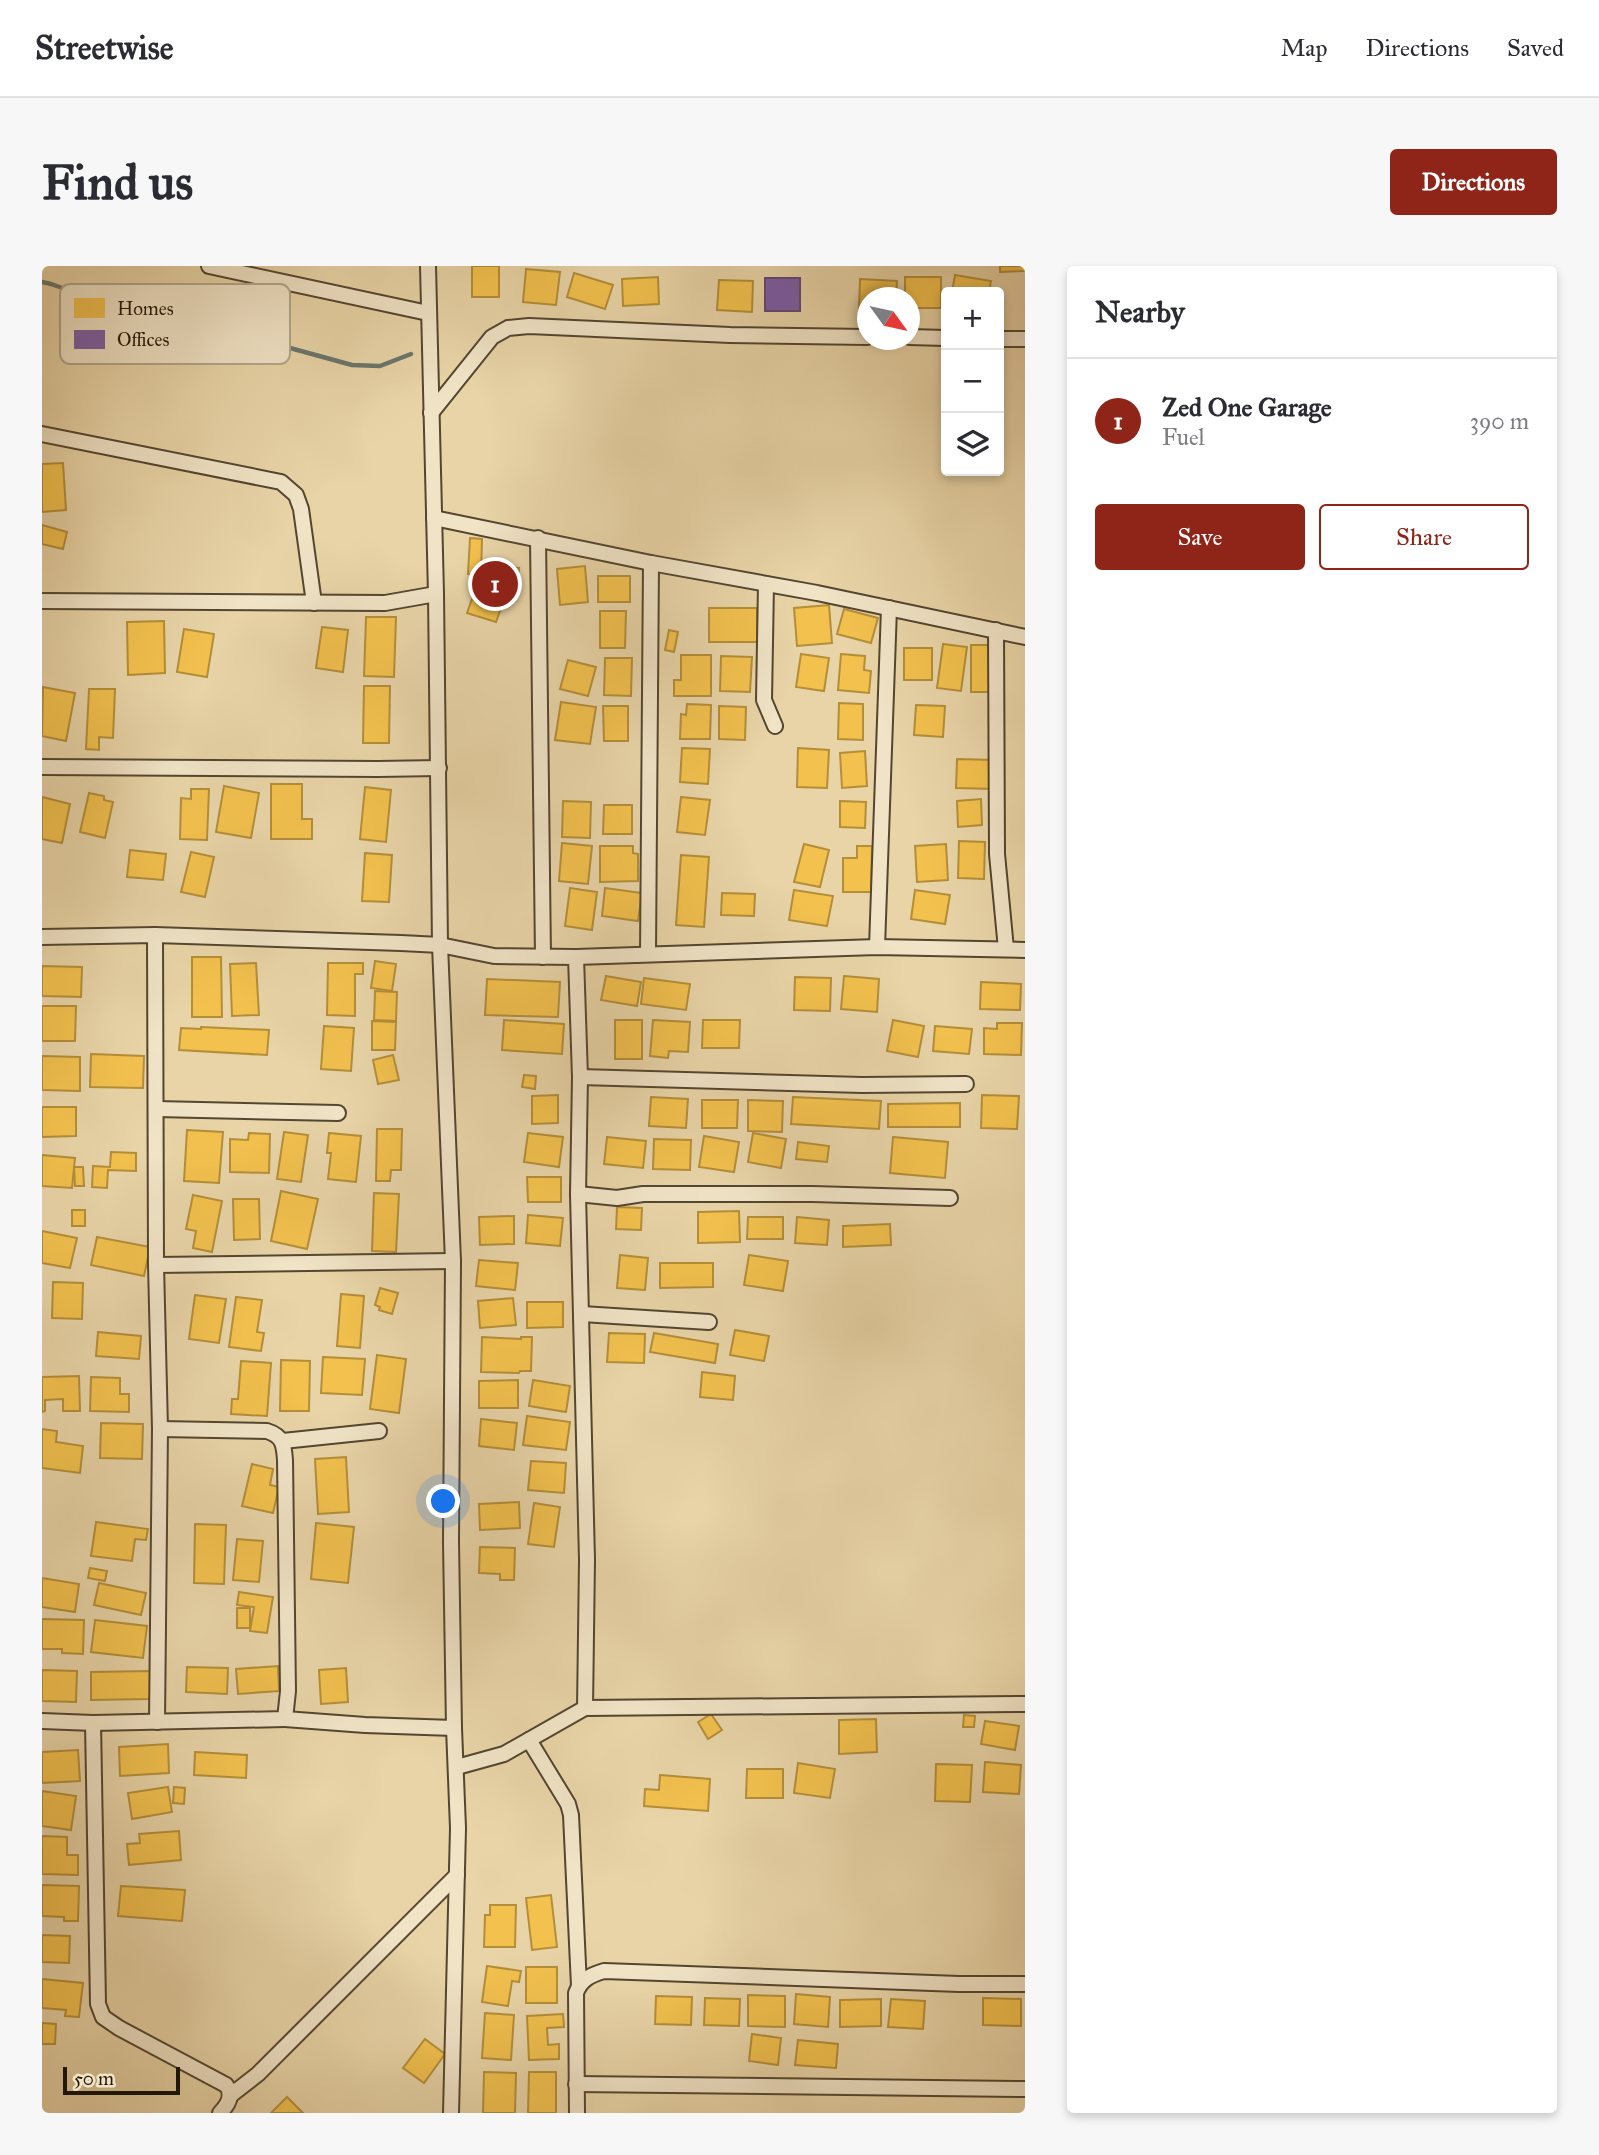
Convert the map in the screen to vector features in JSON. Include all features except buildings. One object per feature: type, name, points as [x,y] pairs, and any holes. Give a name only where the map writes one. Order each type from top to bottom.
[{"type":"street","points":[[209,266],[428,313]]},
{"type":"street","points":[[428,266],[436,594],[440,945],[453,1261],[451,1542],[457,1875],[451,2113]]},
{"type":"street","points":[[431,413],[492,337],[508,328],[529,326],[730,335],[857,337]]},
{"type":"street","points":[[920,337],[941,338]]},
{"type":"street","points":[[1004,338],[1025,339]]},
{"type":"street","points":[[42,434],[281,482],[296,495],[301,509],[313,603]]},
{"type":"street","points":[[434,518],[1025,637]]},
{"type":"street","points":[[538,538],[543,957]]},
{"type":"street","points":[[648,953],[651,563]]},
{"type":"street","points":[[766,584],[764,700],[775,726]]},
{"type":"street","points":[[42,601],[385,603],[436,594]]},
{"type":"street","points":[[877,947],[889,608]]},
{"type":"street","points":[[996,630],[997,853],[1006,948]]},
{"type":"street","points":[[42,767],[439,768]]},
{"type":"street","points":[[42,937],[155,935],[440,945],[494,956],[543,957],[877,947],[1025,950]]},
{"type":"street","points":[[155,935],[156,1265],[160,1429],[158,1722]]},
{"type":"street","points":[[576,957],[580,1077],[578,1194],[587,1560],[585,1708]]},
{"type":"street","points":[[580,1077],[862,1085],[966,1084]]},
{"type":"street","points":[[156,1109],[338,1112]]},
{"type":"street","points":[[578,1194],[617,1198],[643,1194],[813,1194],[950,1198]]},
{"type":"street","points":[[156,1265],[453,1261]]},
{"type":"street","points":[[582,1314],[709,1322]]},
{"type":"street","points":[[160,1429],[267,1431],[276,1433],[283,1441],[288,1691],[285,1719]]},
{"type":"street","points":[[283,1441],[379,1431]]},
{"type":"street","points":[[457,1767],[504,1754],[585,1708],[1025,1704]]},
{"type":"street","points":[[42,1721],[93,1723],[285,1719],[454,1728]]},
{"type":"street","points":[[93,1723],[98,2004],[103,2017],[119,2028],[226,2085],[231,2095]]},
{"type":"street","points":[[529,1740],[568,1804],[571,1815],[579,1986],[575,2002],[577,2113]]},
{"type":"street","points":[[220,2113],[231,2095],[258,2074],[457,1875]]},
{"type":"street","points":[[579,1986],[586,1978],[604,1970],[959,1984],[1025,1984]]},
{"type":"street","points":[[576,2084],[1025,2089]]},
{"type":"waterway","points":[[42,282],[60,287]]},
{"type":"waterway","points":[[290,348],[352,365],[380,366],[411,354]]},
{"type":"place","name":"Zed One Garage","points":[[495,584]]}]
